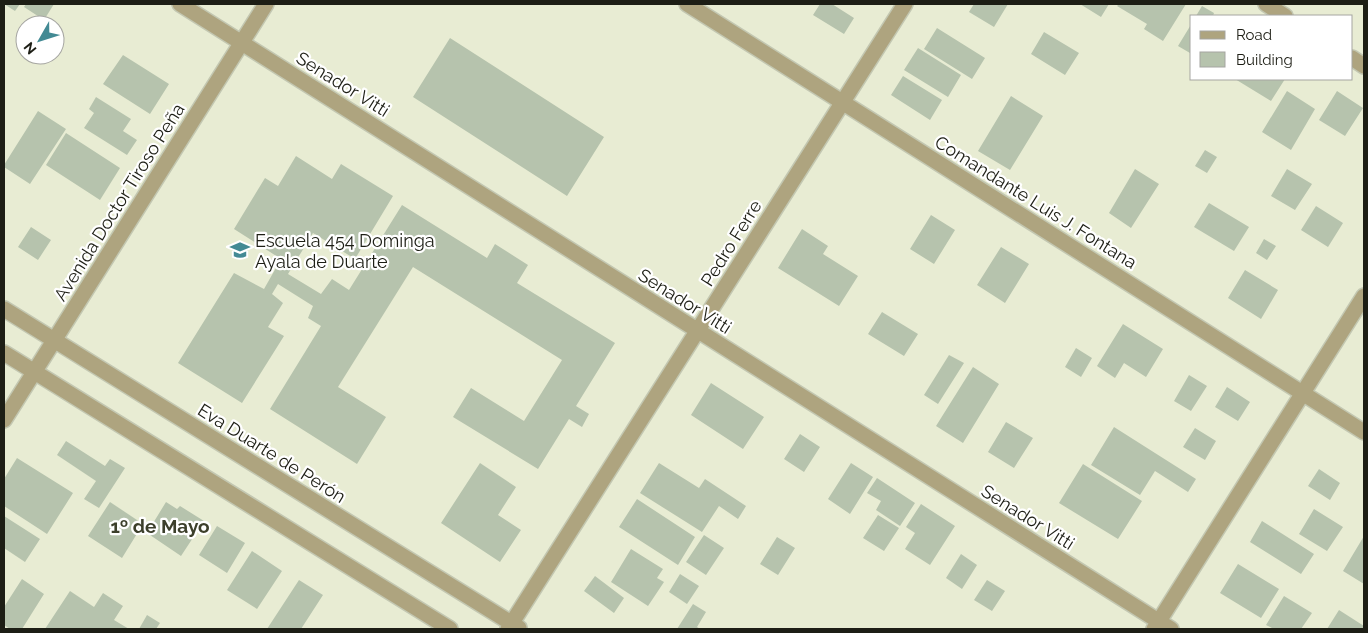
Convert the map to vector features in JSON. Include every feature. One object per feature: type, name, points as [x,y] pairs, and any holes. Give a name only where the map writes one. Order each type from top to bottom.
[{"type":"street","name":"Senador Vitti","points":[[180,4],[698,331],[1161,627]]},
{"type":"street","name":"Avenida Doctor Tiroso Peña","points":[[4,420],[266,4]]},
{"type":"street","name":"Comandante Luis J. Fontana","points":[[687,4],[1364,432]]},
{"type":"street","name":"Pedro Ferre","points":[[513,627],[905,4]]},
{"type":"street","points":[[1266,4],[1283,15]]},
{"type":"street","points":[[1353,59],[1364,66]]},
{"type":"street","points":[[1161,627],[1364,296]]},
{"type":"street","name":"Eva Duarte de Perón","points":[[4,309],[513,627]]},
{"type":"street","points":[[4,353],[450,629]]},
{"type":"building","points":[[4,4],[20,4],[15,11]]},
{"type":"building","points":[[26,4],[54,4],[47,15],[36,15],[24,7]]},
{"type":"building","points":[[820,4],[832,4],[854,18],[844,34],[813,15]]},
{"type":"building","points":[[974,4],[1008,4],[994,27],[969,12]]},
{"type":"building","points":[[1080,4],[1109,4],[1101,17]]},
{"type":"building","points":[[1119,4],[1186,4],[1163,41],[1144,29],[1147,24],[1117,6]]},
{"type":"building","points":[[1202,6],[1214,13],[1213,15],[1197,15]]},
{"type":"building","points":[[1190,26],[1190,53],[1178,46]]},
{"type":"building","points":[[937,28],[985,58],[972,79],[924,49]]},
{"type":"building","points":[[1044,32],[1079,53],[1065,75],[1031,54]]},
{"type":"building","points":[[450,38],[604,137],[567,196],[413,97]]},
{"type":"building","points":[[918,48],[961,75],[948,97],[904,70]]},
{"type":"building","points":[[123,55],[169,84],[150,114],[103,84]]},
{"type":"building","points":[[903,76],[942,100],[930,120],[891,95]]},
{"type":"building","points":[[1237,80],[1284,80],[1271,101]]},
{"type":"building","points":[[1287,91],[1315,109],[1291,150],[1262,132]]},
{"type":"building","points":[[1337,91],[1363,108],[1345,136],[1319,120]]},
{"type":"building","points":[[1011,96],[1043,116],[1010,170],[978,151]]},
{"type":"building","points":[[96,97],[131,119],[123,131],[137,140],[127,155],[84,128],[94,113],[89,109]]},
{"type":"building","points":[[38,111],[66,129],[30,184],[4,167],[4,165]]},
{"type":"building","points":[[66,133],[120,168],[100,200],[46,165]]},
{"type":"building","points":[[1205,150],[1217,157],[1207,173],[1195,166]]},
{"type":"building","points":[[296,156],[332,179],[341,164],[393,196],[355,259],[313,233],[288,274],[321,294],[332,279],[349,290],[402,205],[487,258],[495,244],[528,265],[517,283],[615,343],[576,406],[589,414],[582,427],[569,419],[538,469],[453,417],[471,388],[524,421],[562,360],[413,267],[338,387],[386,417],[357,464],[270,409],[321,326],[308,318],[313,306],[278,284],[272,294],[283,303],[268,327],[284,336],[242,403],[178,363],[234,273],[264,289],[281,259],[234,229],[265,178],[278,186]]},
{"type":"building","points":[[1135,169],[1159,184],[1131,228],[1109,213]]},
{"type":"building","points":[[1287,169],[1312,184],[1295,210],[1271,196]]},
{"type":"building","points":[[1209,203],[1249,227],[1234,251],[1194,227]]},
{"type":"building","points":[[1316,206],[1343,223],[1328,247],[1301,230]]},
{"type":"building","points":[[931,215],[955,230],[934,264],[910,249]]},
{"type":"building","points":[[31,227],[51,240],[38,260],[18,247]]},
{"type":"building","points":[[802,229],[828,246],[823,254],[858,276],[839,306],[778,268]]},
{"type":"building","points":[[1264,239],[1276,246],[1267,260],[1256,253]]},
{"type":"building","points":[[1001,247],[1029,264],[1005,303],[977,285]]},
{"type":"building","points":[[1245,270],[1278,290],[1261,319],[1228,298]]},
{"type":"building","points":[[882,312],[918,334],[904,356],[868,334]]},
{"type":"building","points":[[1123,324],[1163,349],[1146,377],[1124,363],[1115,378],[1097,366]]},
{"type":"building","points":[[1076,348],[1092,358],[1081,377],[1065,367]]},
{"type":"building","points":[[949,355],[964,363],[938,404],[924,395]]},
{"type":"building","points":[[973,367],[999,384],[963,443],[936,426]]},
{"type":"building","points":[[1189,375],[1207,386],[1191,411],[1174,401]]},
{"type":"building","points":[[711,383],[764,417],[743,449],[691,415]]},
{"type":"building","points":[[1227,387],[1250,402],[1238,421],[1215,407]]},
{"type":"building","points":[[1006,422],[1033,438],[1014,468],[988,452]]},
{"type":"building","points":[[1114,427],[1196,479],[1188,492],[1155,471],[1140,495],[1091,465]]},
{"type":"building","points":[[1195,428],[1216,441],[1205,460],[1183,447]]},
{"type":"building","points":[[800,434],[820,447],[804,472],[784,459]]},
{"type":"building","points":[[66,441],[105,466],[110,459],[125,468],[99,508],[84,499],[96,481],[57,455]]},
{"type":"building","points":[[17,458],[73,493],[47,534],[4,506],[4,479]]},
{"type":"building","points":[[480,463],[516,487],[498,515],[521,530],[500,562],[441,523]]},
{"type":"building","points":[[659,463],[699,488],[705,479],[746,506],[738,519],[719,506],[702,532],[640,493]]},
{"type":"building","points":[[851,463],[873,477],[850,514],[828,499]]},
{"type":"building","points":[[1083,464],[1142,501],[1118,539],[1059,503]]},
{"type":"building","points":[[1319,469],[1340,483],[1330,500],[1308,486]]},
{"type":"building","points":[[877,478],[915,503],[900,526],[876,510],[881,501],[867,493]]},
{"type":"building","points":[[637,499],[695,537],[678,565],[619,527]]},
{"type":"building","points":[[110,502],[143,524],[122,558],[88,536]]},
{"type":"building","points":[[166,502],[177,509],[180,506],[204,521],[181,556],[147,533]]},
{"type":"building","points":[[921,504],[955,526],[930,565],[905,549],[915,533],[906,527]]},
{"type":"building","points":[[1314,509],[1343,527],[1327,551],[1299,534]]},
{"type":"building","points":[[878,515],[899,528],[884,551],[863,538]]},
{"type":"building","points":[[4,516],[40,539],[25,562],[4,548]]},
{"type":"building","points":[[1262,521],[1314,554],[1301,574],[1250,542]]},
{"type":"building","points":[[217,526],[245,543],[227,573],[199,555]]},
{"type":"building","points":[[704,535],[724,548],[706,575],[686,562]]},
{"type":"building","points":[[1364,536],[1364,584],[1343,571]]},
{"type":"building","points":[[777,537],[795,548],[778,575],[760,564]]},
{"type":"building","points":[[631,549],[663,569],[657,578],[664,582],[648,606],[611,582]]},
{"type":"building","points":[[252,551],[282,571],[257,609],[227,590]]},
{"type":"building","points":[[961,554],[977,565],[962,589],[946,578]]},
{"type":"building","points":[[1238,564],[1279,589],[1261,618],[1220,593]]},
{"type":"building","points":[[680,574],[699,586],[687,604],[669,592]]},
{"type":"building","points":[[595,576],[624,598],[614,613],[584,591]]},
{"type":"building","points":[[22,579],[44,594],[22,629],[10,629],[4,625],[4,607]]},
{"type":"building","points":[[299,580],[323,595],[301,629],[267,629]]},
{"type":"building","points":[[987,580],[1005,591],[992,611],[974,600]]},
{"type":"building","points":[[70,591],[94,607],[103,593],[123,606],[114,620],[129,629],[45,629]]},
{"type":"building","points":[[1284,596],[1312,613],[1301,629],[1274,629],[1266,625]]},
{"type":"building","points":[[693,604],[706,612],[697,627],[700,629],[677,629]]},
{"type":"building","points":[[1339,610],[1364,626],[1364,629],[1327,629]]},
{"type":"building","points":[[147,615],[160,623],[156,629],[139,629]]},
{"type":"place","name":"Escuela 454 Dominga Ayala de Duarte","points":[[240,250]]},
{"type":"district","name":"1º de Mayo","points":[[160,526]]}]
